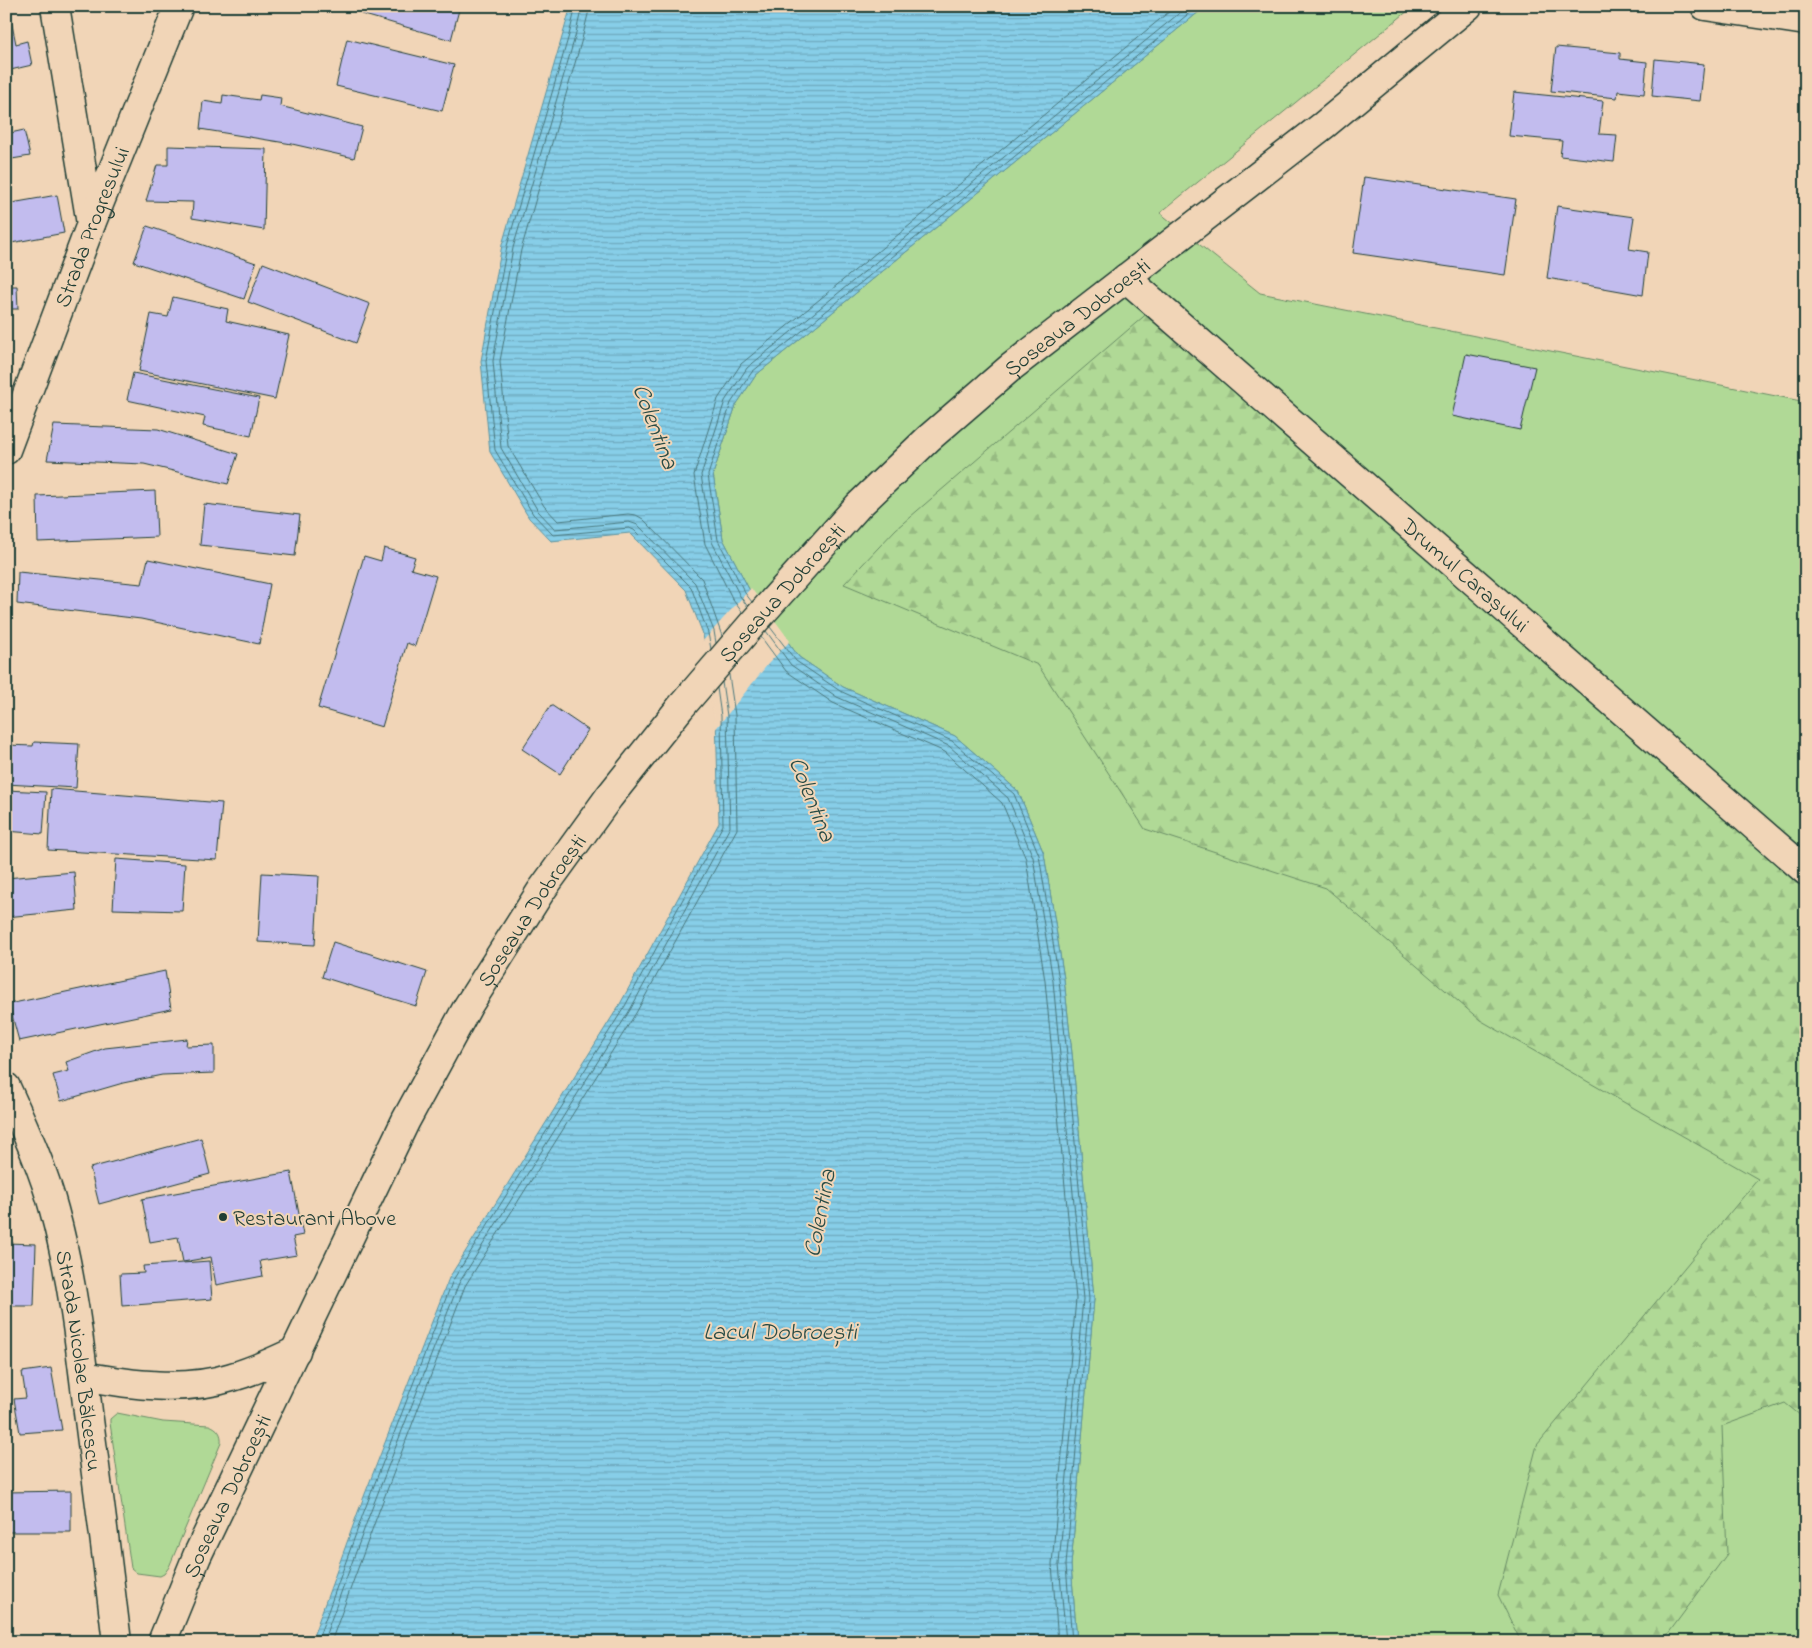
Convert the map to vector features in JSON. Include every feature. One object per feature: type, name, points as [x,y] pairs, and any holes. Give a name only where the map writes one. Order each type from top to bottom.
[{"type":"street","points":[[54,6],[92,224]]},
{"type":"street","name":"Strada Progresului","points":[[6,450],[92,224],[179,6]]},
{"type":"street","name":"Șoseaua Dobroești","points":[[162,1642],[197,1556],[406,1120],[468,1006],[541,891],[609,797],[680,708],[858,506],[929,438],[1010,368],[1324,125],[1468,6]]},
{"type":"street","points":[[1705,6],[1806,21]]},
{"type":"street","name":"Drumul Carașului","points":[[1126,278],[1806,871]]},
{"type":"street","name":"Strada Nicolae Bălcescu","points":[[6,1087],[27,1134],[54,1210],[73,1304],[84,1376],[117,1642]]},
{"type":"street","points":[[84,1376],[150,1385],[194,1384],[230,1378],[264,1366],[296,1351]]},
{"type":"green space","points":[[1206,6],[1414,6],[1160,213],[1260,293],[1806,402],[1806,1642],[1077,1642],[1071,1565],[1094,1299],[1064,979],[1044,854],[1018,791],[955,736],[843,687],[799,657],[750,591],[723,539],[713,474],[736,405],[756,375]]},
{"type":"green space","points":[[1157,305],[1806,871],[1806,1420],[1785,1403],[1722,1426],[1727,1554],[1662,1642],[1521,1642],[1498,1595],[1537,1445],[1758,1179],[1480,1020],[1326,888],[1145,829],[1038,665],[844,584],[896,529]]},
{"type":"green space","points":[[117,1413],[163,1422],[209,1425],[217,1430],[221,1437],[221,1443],[169,1567],[160,1576],[137,1573],[131,1568],[110,1423],[110,1419]]},
{"type":"water","name":"Lacul Dobroești","points":[[571,6],[1206,6],[756,375],[736,405],[713,474],[723,539],[750,591],[799,657],[843,687],[955,736],[1018,791],[1044,854],[1064,979],[1094,1299],[1071,1565],[1077,1642],[311,1642],[358,1512],[449,1278],[620,1004],[719,823],[716,716],[703,634],[686,590],[630,533],[551,541],[529,518],[490,452],[481,361],[502,245]]},
{"type":"pier","points":[[751,588],[790,641],[768,664],[714,731],[714,716],[702,642]]},
{"type":"building","points":[[363,6],[460,6],[451,40],[361,14]]},
{"type":"building","points":[[11,20],[16,44],[27,41],[32,65],[6,71],[6,21]]},
{"type":"building","points":[[347,39],[454,65],[442,111],[336,86]]},
{"type":"building","points":[[1556,47],[1620,53],[1620,59],[1647,62],[1644,94],[1618,91],[1617,98],[1551,91]]},
{"type":"building","points":[[1655,59],[1704,64],[1700,101],[1652,96]]},
{"type":"building","points":[[1514,92],[1603,101],[1599,134],[1617,135],[1614,162],[1560,156],[1562,141],[1509,136]]},
{"type":"building","points":[[223,95],[259,100],[260,95],[281,98],[280,106],[362,127],[354,158],[292,144],[200,129],[203,101],[222,104]]},
{"type":"building","points":[[24,130],[30,156],[6,160],[6,134]]},
{"type":"building","points":[[168,146],[266,149],[264,230],[192,218],[193,202],[146,201],[157,165],[168,165]]},
{"type":"building","points":[[1364,177],[1516,199],[1505,275],[1353,253]]},
{"type":"building","points":[[57,195],[64,233],[6,244],[6,204]]},
{"type":"building","points":[[1557,206],[1634,217],[1629,249],[1648,252],[1643,295],[1547,278]]},
{"type":"building","points":[[147,226],[256,263],[244,299],[134,262]]},
{"type":"building","points":[[263,263],[370,304],[356,343],[248,302]]},
{"type":"building","points":[[6,286],[17,286],[18,309],[6,309]]},
{"type":"building","points":[[173,297],[228,309],[226,321],[289,335],[275,399],[139,371],[151,314],[168,317]]},
{"type":"building","points":[[1466,354],[1535,367],[1520,430],[1452,416]]},
{"type":"building","points":[[133,373],[259,398],[251,436],[203,426],[205,417],[127,400]]},
{"type":"building","points":[[54,425],[158,429],[238,454],[228,484],[144,464],[47,460]]},
{"type":"building","points":[[155,491],[157,537],[38,542],[37,496]]},
{"type":"building","points":[[204,504],[300,515],[295,556],[200,545]]},
{"type":"building","points":[[384,548],[415,557],[411,569],[436,576],[415,646],[407,643],[382,727],[318,708],[364,556],[381,561]]},
{"type":"building","points":[[148,559],[270,584],[259,644],[141,619],[17,604],[18,572],[142,584]]},
{"type":"building","points":[[551,705],[588,730],[560,774],[522,749]]},
{"type":"building","points":[[34,742],[79,744],[76,788],[6,784],[6,745],[33,746]]},
{"type":"building","points":[[51,789],[222,803],[217,860],[48,850]]},
{"type":"building","points":[[6,790],[46,792],[43,834],[6,831]]},
{"type":"building","points":[[116,859],[185,864],[182,911],[113,909]]},
{"type":"building","points":[[74,872],[77,910],[6,917],[6,878]]},
{"type":"building","points":[[262,873],[319,876],[315,945],[258,942]]},
{"type":"building","points":[[333,942],[427,972],[416,1006],[322,977]]},
{"type":"building","points":[[165,971],[171,1009],[19,1041],[9,1004]]},
{"type":"building","points":[[187,1039],[186,1046],[214,1045],[214,1073],[162,1075],[123,1083],[61,1101],[53,1075],[69,1071],[66,1062],[105,1048]]},
{"type":"building","points":[[201,1138],[210,1174],[99,1204],[90,1168]]},
{"type":"building","name":"Restaurant Above","points":[[291,1172],[303,1235],[293,1237],[297,1255],[260,1261],[263,1276],[216,1285],[211,1257],[183,1262],[178,1237],[150,1242],[142,1199]]},
{"type":"building","points":[[6,1243],[36,1244],[34,1306],[6,1306]]},
{"type":"building","points":[[209,1261],[212,1299],[122,1306],[120,1274],[144,1273],[143,1266]]},
{"type":"building","points":[[51,1368],[62,1430],[20,1433],[14,1399],[26,1398],[22,1372]]},
{"type":"building","points":[[71,1491],[71,1532],[6,1532],[6,1492]]},
{"type":"place","name":"Restaurant Above","points":[[223,1217]]},
{"type":"water label","name":"Colentina","points":[[656,426]]},
{"type":"water label","name":"Colentina","points":[[813,799]]},
{"type":"water label","name":"Colentina","points":[[819,1213]]}]
